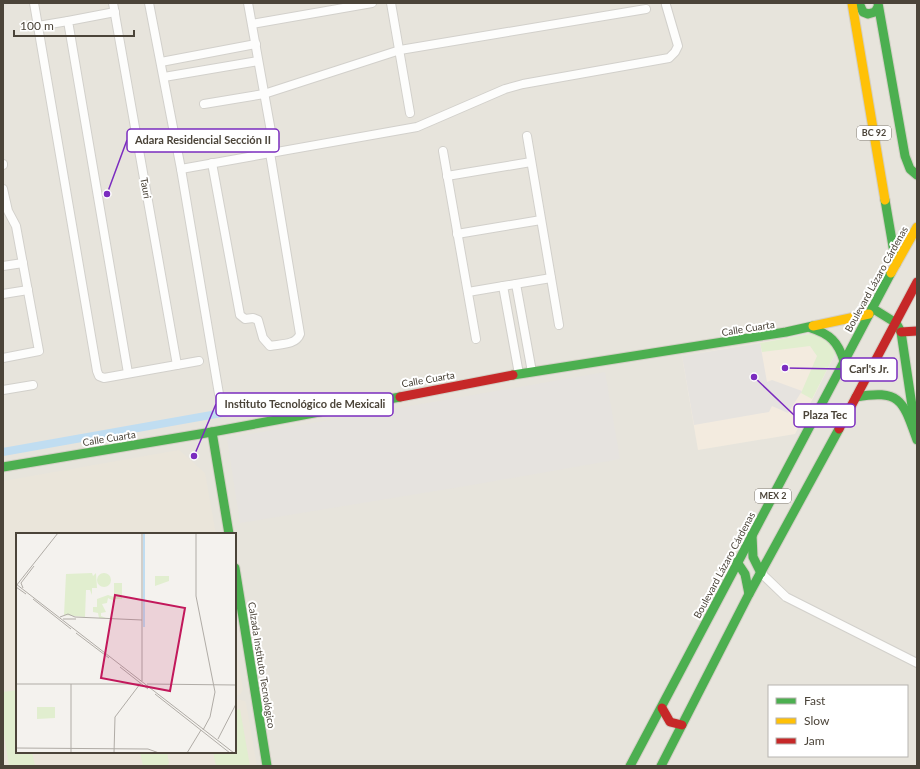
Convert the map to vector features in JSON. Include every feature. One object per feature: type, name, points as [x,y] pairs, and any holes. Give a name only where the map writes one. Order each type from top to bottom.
[{"type":"main road","name":"BC 92","points":[[852,3],[896,264]]},
{"type":"main road","points":[[860,3],[863,12],[868,14],[875,12],[878,5]]},
{"type":"main road","name":"BC 92","points":[[878,5],[905,156],[910,169],[917,175]]},
{"type":"main road","name":"Boulevard Lázaro Cárdenas","points":[[630,766],[844,361],[917,227]]},
{"type":"main road","name":"MEX 2","points":[[661,766],[749,594],[856,397],[898,327],[917,282]]},
{"type":"main road","points":[[871,311],[898,327],[917,331]]},
{"type":"main road","name":"Calle Cuarta","points":[[3,467],[212,432],[518,374],[810,328],[871,311]]},
{"type":"main road","points":[[898,327],[917,439]]},
{"type":"main road","name":"Calle Cuarta","points":[[810,328],[826,333],[834,338],[839,346],[844,361]]},
{"type":"main road","points":[[856,397],[880,392],[892,394],[898,398],[905,410],[917,439]]},
{"type":"main road","points":[[212,432],[229,533]]},
{"type":"main road","points":[[752,535],[754,557],[761,573]]},
{"type":"main road","points":[[737,562],[745,574],[749,594]]},
{"type":"main road","name":"Calzada Instituto Tecnológico","points":[[236,574],[267,766]]},
{"type":"main road","points":[[662,708],[670,722],[682,725]]},
{"type":"street","points":[[34,3],[99,376],[104,378],[199,361]]},
{"type":"street","name":"Tauri","points":[[113,3],[176,365]]},
{"type":"street","points":[[149,3],[181,169],[219,394]]},
{"type":"street","points":[[248,3],[272,137]]},
{"type":"street","points":[[252,24],[372,3]]},
{"type":"street","points":[[391,3],[410,113]]},
{"type":"street","points":[[181,169],[418,127],[505,89],[523,84],[669,58],[678,46],[666,5]]},
{"type":"street","points":[[204,104],[264,94],[400,50],[646,9]]},
{"type":"street","points":[[38,26],[115,12]]},
{"type":"street","points":[[68,21],[128,373]]},
{"type":"street","points":[[161,62],[256,44]]},
{"type":"street","points":[[164,77],[258,61]]},
{"type":"street","points":[[527,136],[559,325]]},
{"type":"street","points":[[443,151],[476,339]]},
{"type":"street","points":[[212,163],[240,315],[245,319],[253,318],[258,320],[263,338],[270,346],[293,342],[298,339],[300,334],[270,153]]},
{"type":"street","points":[[447,176],[531,162]]},
{"type":"street","points":[[3,189],[5,211],[16,226],[39,351],[3,358]]},
{"type":"street","points":[[457,234],[541,220]]},
{"type":"street","points":[[3,266],[23,263]]},
{"type":"street","points":[[468,292],[551,278]]},
{"type":"street","points":[[516,284],[532,372]]},
{"type":"street","points":[[503,286],[518,374]]},
{"type":"street","points":[[3,294],[28,290]]},
{"type":"street","points":[[3,390],[33,385]]},
{"type":"street","points":[[761,573],[786,596],[917,663]]},
{"type":"shaded area","points":[[3,3],[917,3],[917,766],[3,766]]},
{"type":"shaded area","points":[[815,333],[836,352],[795,434],[698,450],[682,356]]},
{"type":"shaded area","points":[[760,343],[767,382],[772,380],[802,391],[788,413],[772,406],[769,412],[694,425],[682,356]]},
{"type":"shaded area","points":[[605,372],[620,459],[240,523],[227,438]]},
{"type":"shaded area","points":[[179,450],[205,473],[216,533],[16,533],[16,753],[236,753],[236,699],[245,701],[246,703],[257,766],[3,766],[3,481]]},
{"type":"shaded area","points":[[236,654],[243,689],[241,694],[236,696]]},
{"type":"green space","points":[[815,333],[831,341],[836,352],[812,399],[801,393],[817,356],[810,346],[762,352],[760,343]]},
{"type":"green space","points":[[16,690],[16,753],[32,753],[35,766],[9,766],[3,728],[3,692]]},
{"type":"green space","points":[[240,709],[250,766],[216,766],[213,753],[236,753],[236,710]]},
{"type":"green space","points":[[140,753],[167,753],[169,763],[167,766],[143,766]]},
{"type":"waterway","points":[[3,452],[290,401]]},
{"type":"traffic: fast","points":[[859,3],[863,12],[868,14],[875,12],[878,7]]},
{"type":"traffic: fast","points":[[878,3],[905,156],[910,169],[917,175]]},
{"type":"traffic: fast","points":[[885,200],[896,264]]},
{"type":"traffic: fast","points":[[630,766],[891,273]]},
{"type":"traffic: fast","points":[[872,308],[896,323],[901,332],[915,426]]},
{"type":"traffic: fast","points":[[513,375],[786,332],[813,326]]},
{"type":"traffic: fast","points":[[811,328],[828,336],[836,344],[844,361]]},
{"type":"traffic: fast","points":[[856,397],[883,395],[898,401],[908,416],[917,440]]},
{"type":"traffic: fast","points":[[3,467],[212,432],[400,397]]},
{"type":"traffic: fast","points":[[661,766],[749,594],[839,429]]},
{"type":"traffic: fast","points":[[212,432],[229,533]]},
{"type":"traffic: fast","points":[[752,535],[753,557],[761,573]]},
{"type":"traffic: fast","points":[[737,562],[745,574],[749,594]]},
{"type":"traffic: fast","points":[[236,574],[267,766]]},
{"type":"traffic: slow","points":[[852,3],[885,200]]},
{"type":"traffic: slow","points":[[891,273],[917,227]]},
{"type":"traffic: slow","points":[[813,326],[869,314]]},
{"type":"traffic: jam","points":[[839,429],[917,282]]},
{"type":"traffic: jam","points":[[901,332],[917,331]]},
{"type":"traffic: jam","points":[[400,397],[513,375]]},
{"type":"traffic: jam","points":[[662,708],[670,722],[682,725]]},
{"type":"place","name":"Adara Residencial Sección II","points":[[107,194]]},
{"type":"place","name":"Carl's Jr.","points":[[785,368]]},
{"type":"place","name":"Plaza Tec","points":[[754,377]]},
{"type":"place","name":"Instituto Tecnológico de Mexicali","points":[[194,456]]}]
